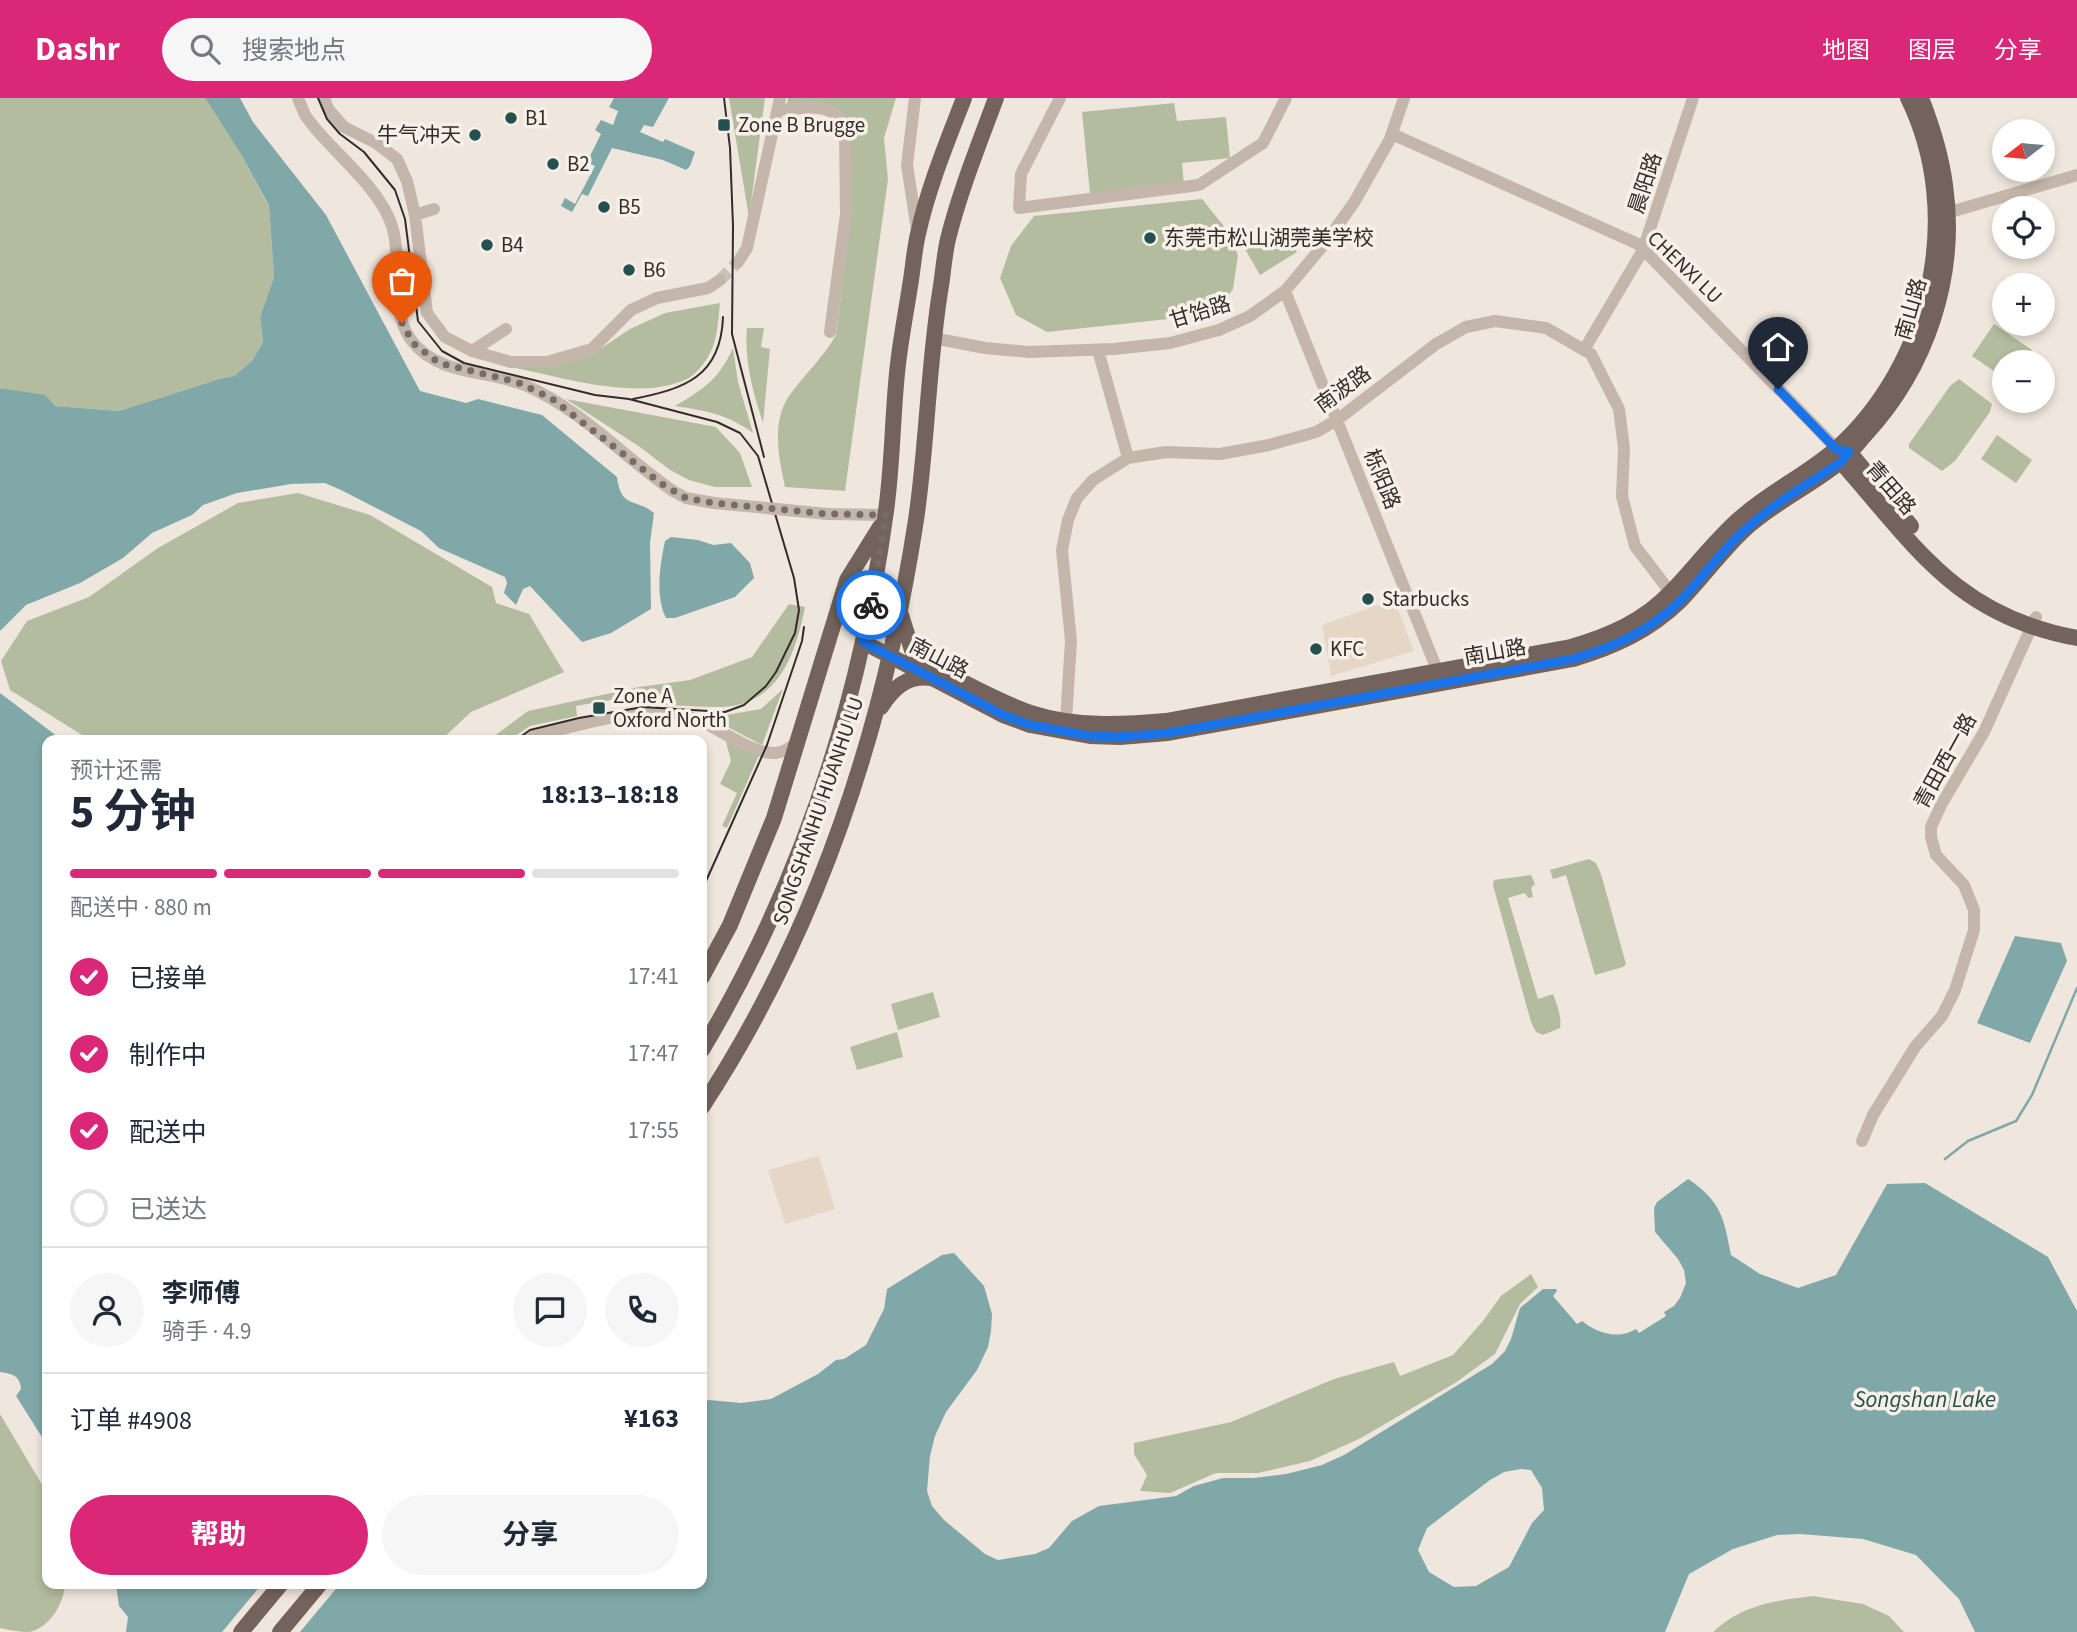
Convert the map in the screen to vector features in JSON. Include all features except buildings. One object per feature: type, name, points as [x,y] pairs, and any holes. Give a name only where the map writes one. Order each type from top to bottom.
[{"type":"main road","name":"SONGSHANHU HUANHU LU","points":[[707,1041],[761,943],[831,763],[863,642],[886,515],[898,366],[918,233],[944,148],[964,98]]},
{"type":"main road","name":"SONGSHANHU HUANHU LU","points":[[707,1099],[748,1032],[795,942],[831,854],[875,718],[901,605],[916,518],[933,338],[948,240],[996,98]]},
{"type":"main road","name":"南山路","points":[[1908,98],[1930,162],[1941,212]]},
{"type":"main road","name":"南山路","points":[[863,642],[1033,714],[1120,725],[1166,721],[1440,677],[1573,659],[1626,640],[1649,627],[1679,601],[1727,546],[1759,517],[1842,454],[1888,388],[1912,343],[1922,317],[1941,212],[1941,159],[1921,98]]},
{"type":"main road","name":"南山路","points":[[931,672],[1003,715],[1030,725],[1090,736],[1120,737],[1168,733],[1571,647],[1602,638],[1642,617],[1671,593],[1719,538],[1751,508],[1842,454]]},
{"type":"main road","name":"青田路","points":[[1842,454],[1919,554],[1943,576],[1983,606],[2077,638]]},
{"type":"main road","points":[[707,968],[730,925],[760,853],[800,740],[847,580],[886,515]]},
{"type":"main road","points":[[875,718],[886,700],[902,684],[931,672],[909,644],[901,618],[901,605]]},
{"type":"main road","name":"青田路","points":[[2034,623],[2077,627]]},
{"type":"main road","points":[[241,1632],[277,1589]]},
{"type":"main road","points":[[280,1632],[316,1589]]},
{"type":"street","points":[[298,98],[308,120],[378,198],[389,217],[397,250],[400,314],[408,335],[418,348],[432,359],[448,367],[504,378],[542,394],[565,408],[673,491],[686,498],[828,514],[886,515]]},
{"type":"street","points":[[324,98],[328,109],[344,127],[376,143],[397,159],[407,181],[415,215],[427,313],[445,337],[472,351],[511,362],[547,362],[592,349],[644,300],[708,288],[720,280]]},
{"type":"street","points":[[915,98],[907,165],[918,233]]},
{"type":"street","points":[[1059,98],[1021,174],[1019,208],[1199,185],[1262,143],[1286,98]]},
{"type":"street","name":"甘饴路","points":[[933,338],[985,348],[1029,352],[1098,350],[1170,343],[1219,330],[1250,316],[1285,291],[1355,201],[1378,164],[1404,98]]},
{"type":"street","name":"晨阳路","points":[[1584,349],[1643,250],[1693,98]]},
{"type":"street","points":[[738,262],[747,248],[780,104],[834,111],[845,128],[846,214],[830,332]]},
{"type":"street","name":"CHENXI LU","points":[[1392,134],[1638,244],[1842,454]]},
{"type":"street","points":[[1941,212],[2077,176]]},
{"type":"street","points":[[415,215],[434,209]]},
{"type":"street","name":"栎阳路","points":[[1285,291],[1440,677]]},
{"type":"street","name":"南波路","points":[[1066,720],[1070,641],[1062,550],[1068,520],[1077,498],[1093,480],[1128,458],[1166,452],[1220,454],[1269,445],[1316,432],[1337,420],[1436,344],[1466,327],[1495,321],[1546,328],[1591,354],[1619,409],[1624,448],[1622,496],[1635,546],[1671,593]]},
{"type":"street","points":[[472,351],[506,329]]},
{"type":"street","points":[[1098,350],[1128,458]]},
{"type":"street","name":"青田西一路","points":[[1862,1141],[1872,1115],[1915,1047],[1938,1022],[1955,990],[1974,930],[1974,910],[1961,880],[1936,855],[1931,841],[1931,827],[1984,732],[2034,623]]},
{"type":"street","points":[[549,735],[600,721],[646,714],[682,715],[710,725],[764,752],[778,753],[800,740]]},
{"type":"green space","points":[[0,98],[205,98],[242,156],[269,207],[274,277],[260,317],[263,342],[252,361],[234,376],[119,411],[55,406],[22,392],[0,388]]},
{"type":"green space","points":[[729,98],[765,98],[749,217]]},
{"type":"green space","points":[[788,98],[896,98],[884,138],[888,179],[845,491],[785,487],[781,464],[778,429],[783,406],[836,335],[851,215],[851,128],[846,118],[825,105],[787,104]]},
{"type":"green space","points":[[1174,103],[1177,121],[1226,117],[1230,158],[1182,163],[1184,185],[1090,194],[1082,112]]},
{"type":"green space","points":[[1202,199],[1223,225],[1238,255],[1233,289],[1215,314],[1047,332],[1016,315],[1000,278],[1011,246],[1034,216]]},
{"type":"green space","points":[[1283,227],[1297,252],[1260,275],[1245,249]]},
{"type":"green space","points":[[720,303],[716,336],[707,358],[690,377],[668,385],[623,388],[511,367],[594,353],[630,329],[665,313]]},
{"type":"green space","points":[[1992,327],[1992,336],[2012,336],[2032,350],[1992,350],[1992,370],[1972,356]]},
{"type":"green space","points":[[747,328],[764,328],[761,347],[770,349],[763,423],[750,376]]},
{"type":"green space","points":[[733,348],[738,382],[753,433],[716,414],[675,406],[695,394],[716,376]]},
{"type":"green space","points":[[1959,379],[1992,404],[1990,412],[1955,461],[1942,471],[1909,448],[1909,444],[1950,386]]},
{"type":"green space","points":[[566,399],[716,427],[740,453],[752,487],[715,487],[689,480]]},
{"type":"green space","points":[[1997,435],[2032,460],[2016,483],[1981,459]]},
{"type":"green space","points":[[298,493],[370,515],[492,587],[496,603],[529,614],[564,672],[471,712],[446,735],[82,735],[10,690],[1,661],[27,621],[89,597],[158,548],[238,503]]},
{"type":"green space","points":[[789,604],[805,607],[796,642],[782,673],[758,697],[742,704],[723,707],[625,706],[622,698],[576,706],[577,716],[530,726],[516,735],[496,735],[528,711],[639,687],[690,680],[752,657]]},
{"type":"green space","points":[[783,689],[762,745],[701,713],[726,715],[761,709]]},
{"type":"green space","points":[[725,738],[759,755],[727,828],[722,826],[737,793],[720,784],[731,761]]},
{"type":"green space","points":[[1589,859],[1596,863],[1601,874],[1626,964],[1595,975],[1566,875],[1553,879],[1550,870]]},
{"type":"green space","points":[[1531,875],[1535,884],[1531,888],[1533,897],[1528,898],[1525,893],[1508,898],[1538,999],[1553,994],[1559,1011],[1560,1028],[1543,1035],[1536,1032],[1531,1022],[1493,885],[1494,880]]},
{"type":"green space","points":[[933,992],[940,1017],[898,1030],[891,1004]]},
{"type":"green space","points":[[897,1032],[903,1057],[857,1070],[850,1047]]},
{"type":"green space","points":[[1531,1274],[1538,1287],[1520,1304],[1495,1354],[1455,1383],[1361,1438],[1310,1461],[1258,1473],[1216,1473],[1170,1493],[1140,1491],[1147,1475],[1134,1454],[1134,1443],[1231,1422],[1334,1379],[1394,1362],[1400,1376],[1453,1355],[1501,1296]]},
{"type":"green space","points":[[0,1414],[42,1485],[42,1589],[64,1589],[55,1614],[37,1630],[29,1632],[0,1628]]},
{"type":"green space","points":[[1813,1596],[1863,1604],[1889,1616],[1904,1632],[1713,1632],[1736,1615],[1760,1605]]},
{"type":"shaded area","points":[[1394,599],[1414,651],[1331,676],[1322,625]]},
{"type":"shaded area","points":[[819,1156],[835,1209],[785,1224],[768,1170]]},
{"type":"water","points":[[205,98],[240,98],[253,122],[326,215],[420,391],[466,403],[478,399],[542,415],[617,477],[626,499],[654,513],[650,543],[651,609],[611,633],[582,642],[530,586],[523,589],[516,605],[504,593],[507,583],[505,577],[439,548],[421,531],[325,483],[291,484],[237,493],[203,505],[192,515],[152,533],[123,558],[80,583],[26,605],[0,631],[0,388],[45,395],[55,406],[119,411],[234,376],[252,361],[263,342],[260,317],[274,277],[269,206],[242,156]]},
{"type":"water","points":[[614,98],[669,98],[653,127],[644,125],[640,132],[695,152],[690,166],[686,170],[663,160],[612,148],[588,196],[582,194],[572,212],[561,206],[565,198],[575,204],[595,166],[587,162],[601,134],[595,130],[601,120],[613,125],[618,111],[609,107]]},
{"type":"water","points":[[671,537],[698,540],[713,545],[731,543],[750,563],[754,578],[735,597],[675,618],[666,618],[660,600],[660,580],[665,541]]},
{"type":"water","points":[[0,693],[55,735],[42,735],[42,1437],[16,1396],[21,1389],[19,1381],[12,1375],[0,1372]]},
{"type":"water","points":[[2015,936],[2061,943],[2067,961],[2030,1043],[1977,1023]]},
{"type":"water","name":"Songshan Lake","points":[[1688,1179],[1708,1195],[1719,1211],[1731,1255],[1760,1274],[1798,1288],[1836,1275],[1887,1184],[1925,1183],[2048,1257],[2077,1311],[2077,1632],[1975,1632],[1959,1599],[1916,1555],[1863,1539],[1800,1534],[1777,1535],[1733,1549],[1689,1574],[1665,1632],[126,1632],[128,1617],[119,1606],[117,1589],[707,1589],[707,1401],[741,1403],[771,1399],[818,1374],[836,1360],[844,1359],[866,1345],[884,1309],[887,1289],[942,1255],[954,1253],[984,1286],[992,1314],[991,1331],[988,1347],[977,1370],[946,1412],[935,1436],[927,1491],[932,1506],[944,1520],[985,1554],[998,1560],[1035,1554],[1049,1548],[1072,1521],[1099,1506],[1176,1496],[1194,1486],[1223,1478],[1286,1474],[1322,1465],[1344,1455],[1492,1364],[1505,1351],[1511,1339],[1520,1308],[1543,1289],[1556,1289],[1553,1296],[1577,1324],[1582,1321],[1608,1334],[1622,1334],[1636,1329],[1639,1333],[1666,1316],[1664,1312],[1674,1306],[1686,1283],[1684,1270],[1678,1259],[1655,1232],[1654,1208],[1657,1202]],"holes":[[[1531,1470],[1542,1488],[1544,1510],[1532,1523],[1509,1567],[1476,1586],[1454,1587],[1429,1572],[1418,1550],[1427,1528],[1490,1480],[1504,1472]]]},
{"type":"pier","points":[[258,1589],[336,1589],[300,1632],[222,1632]]},
{"type":"waterway","points":[[1945,1159],[1968,1141],[2016,1121],[2032,1095],[2077,988]]},
{"type":"tunnel","points":[[720,280],[738,262]]},
{"type":"tram line","points":[[318,98],[327,119],[340,134],[364,152],[395,190],[405,219],[418,321],[442,351],[464,363],[595,395],[629,399],[717,422],[740,433],[758,456],[794,578],[799,610],[795,633],[766,686],[744,705],[725,712],[643,707],[579,718],[530,730],[523,735]]},
{"type":"tram line","points":[[724,98],[730,148],[733,226],[732,334],[764,457]]},
{"type":"tram line","points":[[633,399],[683,384],[707,367],[721,337],[723,317]]},
{"type":"tram line","points":[[707,879],[767,745],[802,641],[804,627]]},
{"type":"way so far","points":[[402,323],[413,343],[426,355],[448,367],[504,378],[551,398],[662,484],[686,498],[828,514],[886,515],[871,605]]},
{"type":"place","name":"B1","points":[[511,118]]},
{"type":"place","name":"Zone B Brugge","points":[[724,125]]},
{"type":"place","name":"牛气冲天","points":[[475,135]]},
{"type":"place","name":"B2","points":[[553,164]]},
{"type":"place","name":"B5","points":[[604,207]]},
{"type":"place","name":"东莞市松山湖莞美学校","points":[[1150,238]]},
{"type":"place","name":"B4","points":[[487,245]]},
{"type":"place","name":"B6","points":[[629,270]]},
{"type":"place","name":"Starbucks","points":[[1368,599]]},
{"type":"place","name":"KFC","points":[[1316,649]]},
{"type":"place","name":"Zone A Oxford North","points":[[599,708]]},
{"type":"route","points":[[871,605],[863,642],[1003,715],[1030,725],[1090,736],[1120,737],[1168,733],[1573,659],[1606,649],[1649,627],[1679,601],[1727,546],[1759,517],[1841,462],[1849,452],[1836,449],[1778,389]]}]
